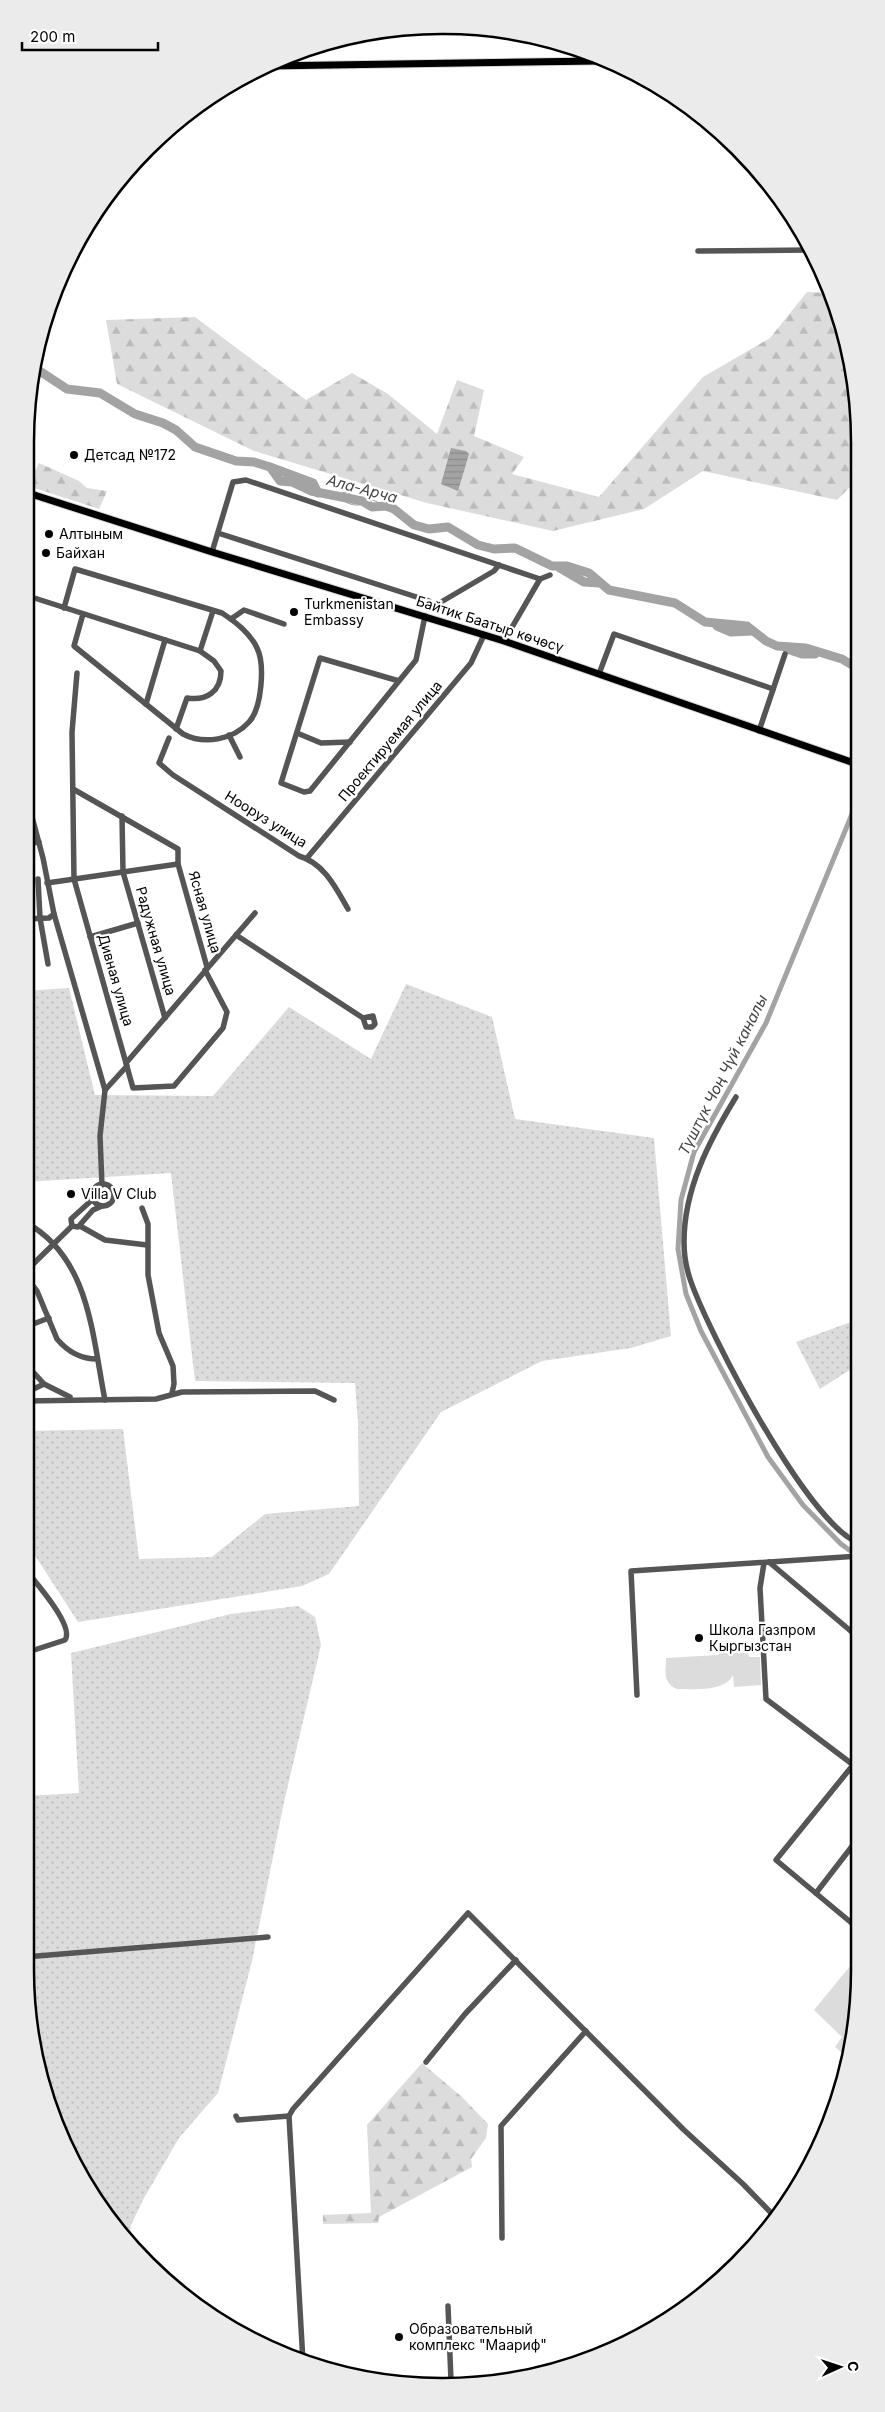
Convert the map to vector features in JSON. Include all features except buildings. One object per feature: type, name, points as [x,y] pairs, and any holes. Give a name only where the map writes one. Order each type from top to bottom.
[{"type":"main road","points":[[284,66],[589,61]]},
{"type":"main road","name":"Байтик Баатыр көчөсү","points":[[34,495],[212,552],[504,641],[851,762]]},
{"type":"street","points":[[698,251],[803,250]]},
{"type":"street","points":[[212,552],[233,482],[246,480],[540,579]]},
{"type":"street","points":[[218,533],[429,601]]},
{"type":"street","points":[[436,605],[494,571],[499,565]]},
{"type":"street","points":[[64,608],[75,569],[213,611],[231,619],[246,632],[257,648],[261,677],[254,715],[249,722],[229,735],[199,741],[176,729],[74,646],[84,614]]},
{"type":"street","points":[[504,641],[540,579],[550,575]]},
{"type":"street","points":[[34,598],[200,651],[219,666],[221,671],[220,681],[208,697],[187,698],[176,729]]},
{"type":"street","points":[[231,619],[244,610],[284,624]]},
{"type":"street","points":[[200,651],[213,611]]},
{"type":"street","points":[[399,680],[320,658],[282,783],[304,792],[310,791],[416,660],[426,616]]},
{"type":"street","points":[[599,674],[614,634],[773,689]]},
{"type":"street","name":"Проектируемая улица","points":[[307,858],[470,663],[484,635]]},
{"type":"street","points":[[146,704],[166,640]]},
{"type":"street","points":[[759,730],[785,654]]},
{"type":"street","name":"Дивная улица","points":[[77,673],[72,732],[74,879],[134,1088]]},
{"type":"street","points":[[298,733],[321,743],[350,742]]},
{"type":"street","points":[[229,735],[240,757]]},
{"type":"street","name":"Нооруз улица","points":[[169,738],[158,762],[173,775],[299,856],[307,858],[330,877],[348,909]]},
{"type":"street","points":[[73,790],[122,816]]},
{"type":"street","name":"Ясная улица","points":[[122,816],[178,849],[178,864],[206,969],[227,1012],[223,1028],[174,1086],[134,1088]]},
{"type":"street","name":"Радужная улица","points":[[122,816],[123,872],[165,1018]]},
{"type":"street","points":[[34,824],[54,914],[105,1090],[100,1136],[102,1185]]},
{"type":"street","points":[[34,843],[39,842]]},
{"type":"street","points":[[47,883],[178,864]]},
{"type":"street","points":[[38,879],[40,918],[48,964]]},
{"type":"street","points":[[105,1090],[255,913]]},
{"type":"street","points":[[34,918],[54,914]]},
{"type":"street","points":[[90,937],[138,923]]},
{"type":"street","points":[[236,935],[362,1018]]},
{"type":"street","points":[[736,1097],[703,1155],[691,1194],[684,1244],[690,1279],[726,1360],[789,1468],[828,1521],[851,1540]]},
{"type":"street","points":[[72,1226],[71,1219],[93,1199],[94,1190],[102,1185]]},
{"type":"street","points":[[72,1226],[76,1228],[80,1226],[93,1210],[111,1202],[114,1195],[111,1189],[102,1185]]},
{"type":"street","points":[[93,1199],[102,1206]]},
{"type":"street","points":[[142,1208],[148,1224],[149,1282],[159,1332],[173,1366],[174,1384],[172,1393]]},
{"type":"street","points":[[34,1263],[72,1226]]},
{"type":"street","points":[[80,1226],[105,1240],[147,1245]]},
{"type":"street","points":[[34,1229],[54,1243],[66,1256],[80,1285],[105,1400]]},
{"type":"street","points":[[34,1287],[57,1339],[63,1346],[82,1357],[97,1359]]},
{"type":"street","points":[[34,1324],[49,1318]]},
{"type":"street","points":[[34,1373],[44,1384],[74,1399]]},
{"type":"street","points":[[34,1389],[44,1384]]},
{"type":"street","points":[[34,1401],[156,1399],[172,1393],[314,1391],[334,1400]]},
{"type":"street","points":[[637,1696],[631,1571],[851,1557]]},
{"type":"street","points":[[767,1562],[851,1631]]},
{"type":"street","points":[[767,1562],[760,1588],[766,1700],[851,1764]]},
{"type":"street","points":[[34,1581],[64,1620],[68,1632],[65,1640],[34,1650]]},
{"type":"street","points":[[851,1767],[776,1860],[851,1922]]},
{"type":"street","points":[[816,1893],[851,1848]]},
{"type":"street","points":[[303,2354],[289,2116],[361,2030],[468,1913],[586,2032],[771,2213]]},
{"type":"street","points":[[34,1955],[268,1937]]},
{"type":"street","points":[[426,2062],[466,2014],[516,1960]]},
{"type":"street","points":[[502,2238],[501,2126],[586,2032]]},
{"type":"street","points":[[236,2116],[238,2120],[289,2116]]},
{"type":"street","points":[[448,2306],[452,2378]]},
{"type":"green space","points":[[807,292],[823,293],[830,311],[843,363],[848,389],[850,416],[851,486],[837,500],[703,471],[644,509],[553,531],[427,503],[254,451],[117,384],[106,320],[195,317],[306,400],[352,373],[388,394],[437,434],[457,380],[484,390],[474,436],[524,457],[512,474],[599,497],[703,377],[770,338]]},
{"type":"green space","points":[[39,463],[79,481],[87,488],[107,491],[99,509],[34,488],[34,473]]},
{"type":"green space","points":[[406,984],[492,1017],[515,1119],[654,1138],[671,1336],[631,1348],[542,1361],[441,1412],[329,1574],[302,1586],[78,1622],[34,1554],[34,1431],[123,1429],[139,1559],[212,1557],[265,1514],[359,1506],[358,1423],[355,1383],[195,1381],[171,1173],[34,1181],[34,990],[69,988],[95,1095],[213,1096],[289,1007],[371,1059]]},
{"type":"green space","points":[[851,1322],[851,1369],[820,1389],[796,1342]]},
{"type":"green space","points":[[298,1606],[315,1617],[321,1645],[284,1802],[252,1961],[218,2093],[179,2138],[144,2198],[131,2225],[130,2233],[103,2197],[76,2150],[55,2101],[42,2049],[37,2023],[34,1970],[34,1796],[79,1793],[71,1653],[231,1614]]},
{"type":"green space","points":[[722,1652],[748,1653],[749,1657],[760,1657],[761,1685],[734,1687],[733,1675],[729,1680],[716,1687],[700,1689],[677,1689],[667,1680],[666,1658],[718,1655]]},
{"type":"green space","points":[[851,1965],[848,2023],[842,2053],[835,2047],[842,2037],[814,2010]]},
{"type":"green space","points":[[422,2063],[462,2097],[488,2124],[486,2138],[471,2159],[472,2167],[379,2217],[378,2223],[323,2224],[323,2215],[371,2213],[367,2125]]},
{"type":"shaded area","points":[[451,448],[466,451],[469,454],[458,491],[441,484]]},
{"type":"waterway","name":"Ала-Арча","points":[[40,372],[67,389],[100,393],[135,414],[163,423],[176,430],[195,447],[236,461],[254,462],[270,467],[280,481],[292,482],[311,491],[362,501],[372,507],[386,506],[394,509],[414,525],[429,529],[448,527],[478,545],[494,549],[515,548],[552,566],[567,566],[589,573],[609,590],[675,603],[705,622],[747,626],[766,641],[777,646],[806,648],[842,659],[851,664]]},
{"type":"waterway","points":[[270,467],[313,483],[318,493]]},
{"type":"waterway","name":"Ала-Арча","points":[[331,495],[347,492],[362,501],[373,500],[386,506]]},
{"type":"waterway","points":[[339,497],[351,504],[364,504]]},
{"type":"waterway","points":[[560,568],[584,582],[599,583]]},
{"type":"waterway","name":"Ала-Арча","points":[[569,573],[585,572]]},
{"type":"waterway","points":[[717,626],[731,632],[753,631]]},
{"type":"waterway","points":[[787,649],[802,654],[815,654]]},
{"type":"waterway","name":"Түштүк Чоң Чүй каналы","points":[[851,817],[766,1023],[694,1152],[681,1200],[678,1249],[686,1294],[701,1331],[768,1457],[803,1505],[841,1544],[851,1551]]},
{"type":"place","name":"Детсад №172","points":[[74,455]]},
{"type":"place","name":"Алтыным","points":[[49,534]]},
{"type":"place","name":"Байхан","points":[[46,553]]},
{"type":"place","name":"Turkmenistan Embassy","points":[[294,612]]},
{"type":"place","name":"Villa V Club","points":[[71,1194]]},
{"type":"place","name":"Школа Газпром Кыргызстан","points":[[699,1638]]},
{"type":"place","name":"Образовательный комплекс \"Маариф\"","points":[[399,2337]]}]
